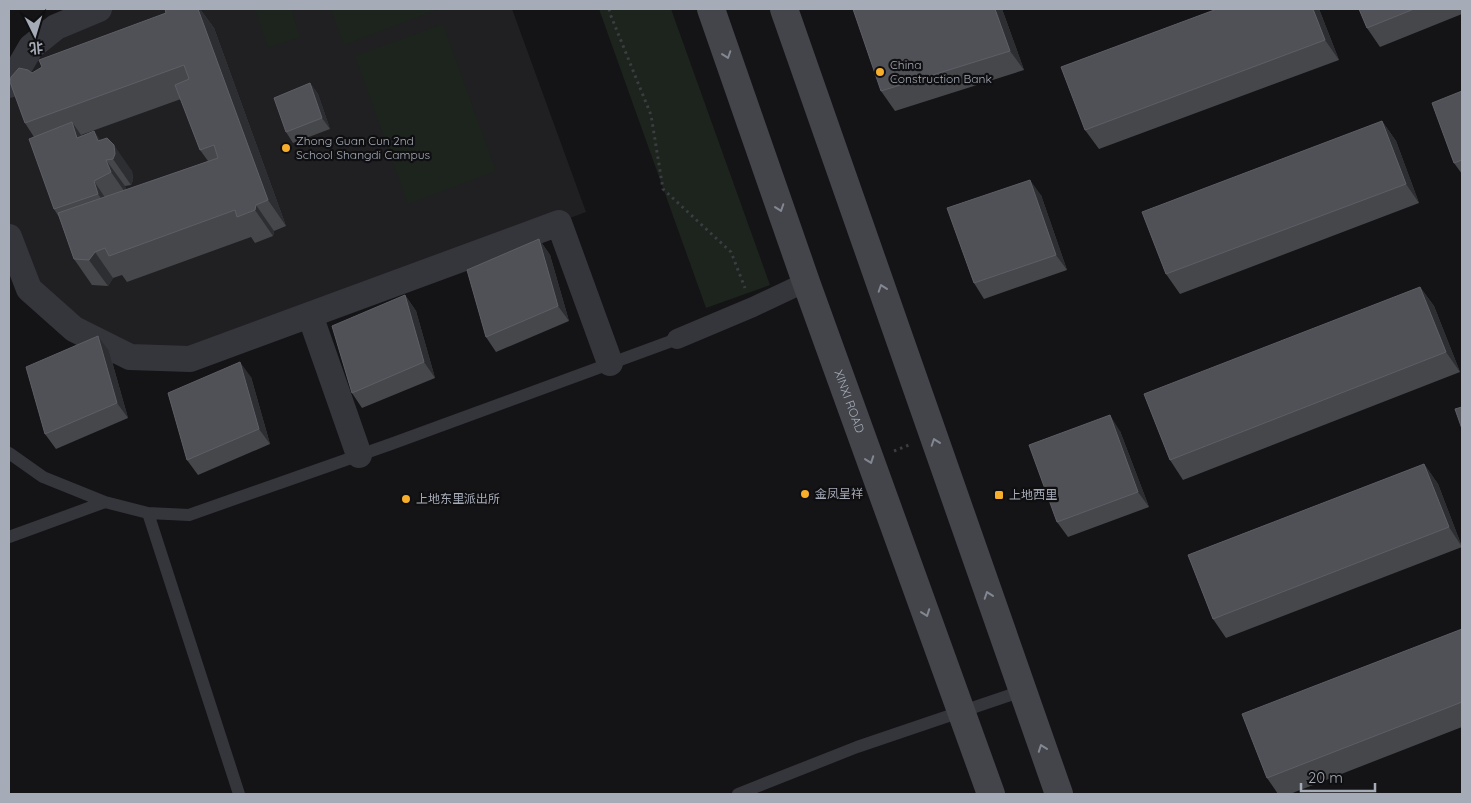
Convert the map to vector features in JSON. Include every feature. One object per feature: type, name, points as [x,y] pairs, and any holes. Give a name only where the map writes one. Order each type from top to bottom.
[{"type":"main road","name":"XINXI ROAD","points":[[711,9],[806,282],[991,794]]},
{"type":"main road","points":[[784,9],[1059,794]]},
{"type":"street","points":[[9,85],[31,47],[56,27],[99,9]]},
{"type":"street","points":[[9,237],[29,289],[74,329],[130,357],[190,359],[559,223],[610,363]]},
{"type":"street","points":[[677,339],[806,282]]},
{"type":"street","points":[[310,315],[359,455]]},
{"type":"lane","points":[[9,453],[43,477],[105,502],[148,512],[189,515],[677,339]]},
{"type":"lane","points":[[9,537],[105,502]]},
{"type":"lane","points":[[148,512],[239,794]]},
{"type":"lane","points":[[738,794],[857,747],[1022,691]]},
{"type":"path","points":[[609,9],[651,115],[663,189],[731,252],[753,307]]},
{"type":"path","points":[[870,460],[933,436]]},
{"type":"shaded area","name":"Zhong Guan Cun 2nd School Shangdi Campus","points":[[100,9],[512,9],[586,212],[190,359],[130,357],[29,289],[9,237],[9,85],[31,47]]},
{"type":"shaded area","points":[[255,9],[291,9],[300,37],[268,48]]},
{"type":"shaded area","points":[[331,9],[439,9],[344,45]]},
{"type":"shaded area","points":[[599,9],[671,9],[770,285],[706,308]]},
{"type":"shaded area","points":[[443,24],[496,171],[408,204],[355,56]]},
{"type":"building","points":[[165,9],[198,9],[268,200],[256,205],[255,210],[237,217],[235,210],[109,256],[105,248],[95,252],[89,260],[74,259],[58,213],[218,158],[214,145],[200,150],[175,85],[189,79],[184,65],[25,123],[10,82],[11,77],[19,68],[32,73],[42,67],[39,60],[166,13]]},
{"type":"building","points":[[853,9],[995,9],[1010,51],[881,91]]},
{"type":"building","points":[[1217,9],[1313,9],[1325,40],[1085,130],[1061,67]]},
{"type":"building","points":[[1359,9],[1414,9],[1367,28]]},
{"type":"building","points":[[310,83],[322,118],[286,132],[274,98]]},
{"type":"building","points":[[1462,91],[1462,160],[1454,163],[1432,103]]},
{"type":"building","points":[[1382,121],[1406,184],[1166,274],[1142,212]]},
{"type":"building","points":[[72,122],[77,138],[94,131],[98,141],[107,138],[114,145],[115,154],[113,159],[106,160],[111,172],[94,181],[98,194],[54,209],[29,139]]},
{"type":"building","points":[[1030,180],[1056,255],[974,283],[947,208]]},
{"type":"building","points":[[539,239],[558,306],[486,337],[467,270]]},
{"type":"building","points":[[1420,287],[1446,352],[1170,460],[1144,394]]},
{"type":"building","points":[[405,295],[424,362],[352,393],[332,326]]},
{"type":"building","points":[[98,336],[117,403],[45,434],[26,367]]},
{"type":"building","points":[[240,362],[259,429],[187,460],[168,393]]},
{"type":"building","points":[[1462,407],[1462,429],[1455,409]]},
{"type":"building","points":[[1110,415],[1138,492],[1057,522],[1029,445]]},
{"type":"building","points":[[1424,464],[1449,527],[1213,619],[1188,555]]},
{"type":"building","points":[[1462,629],[1462,702],[1267,778],[1242,714]]},
{"type":"place","name":"China Construction Bank","points":[[880,72]]},
{"type":"place","name":"Zhong Guan Cun 2nd School Shangdi Campus","points":[[286,148]]},
{"type":"place","name":"金凤呈祥","points":[[805,494]]},
{"type":"place","name":"上地西里","points":[[999,495]]},
{"type":"place","name":"上地东里派出所","points":[[406,499]]}]
